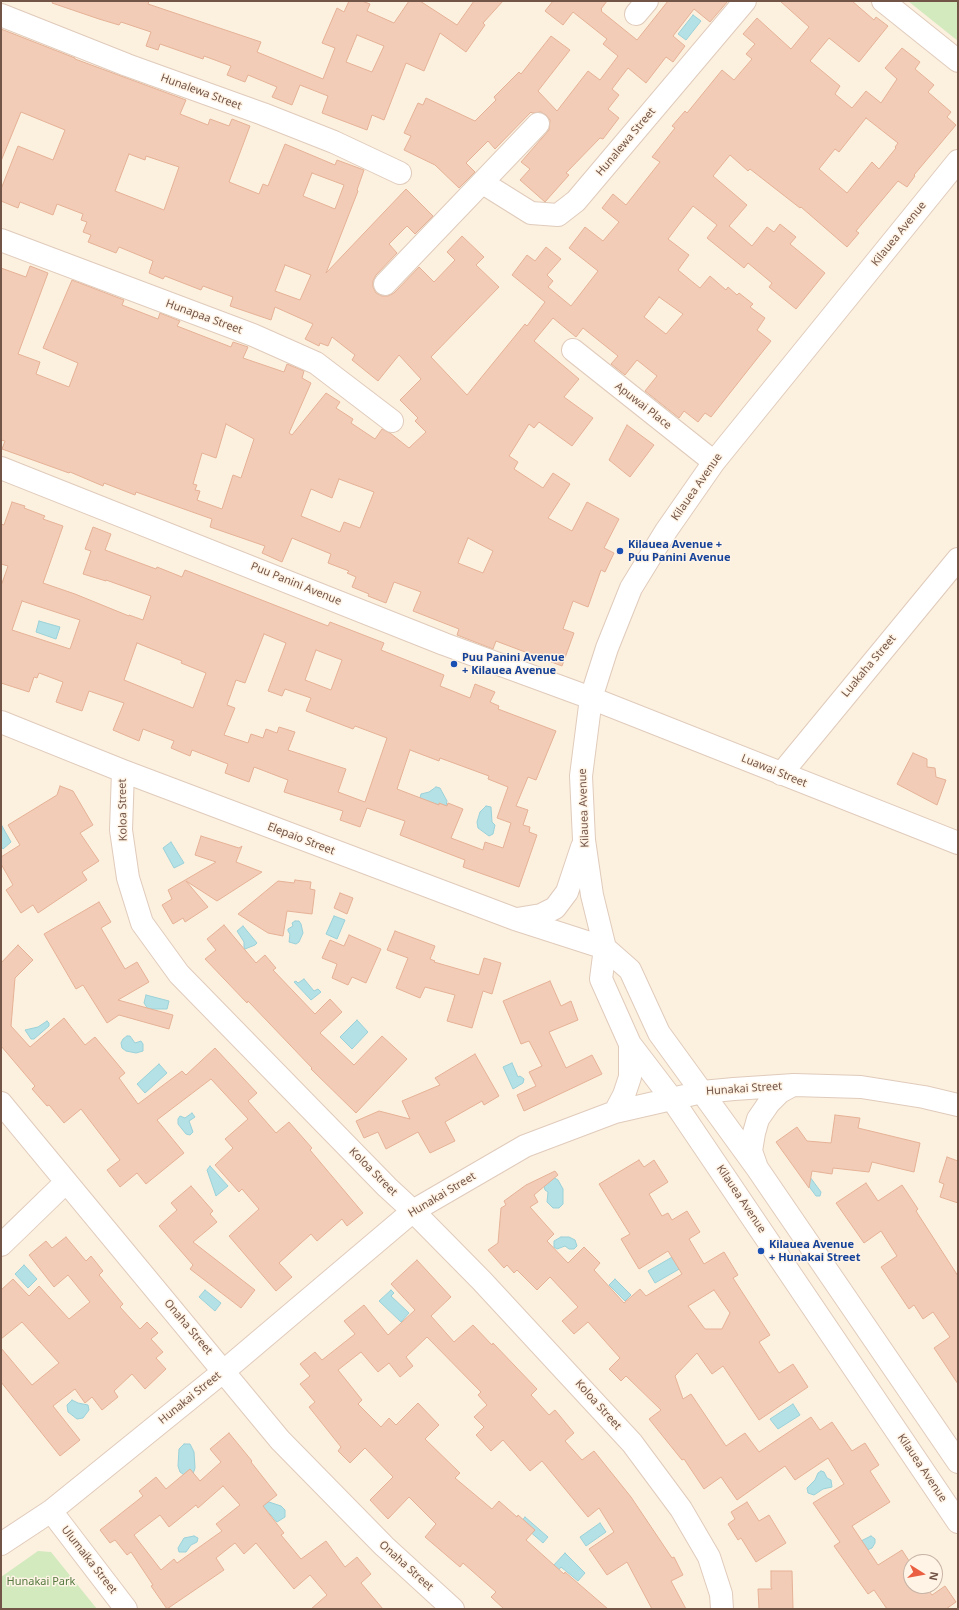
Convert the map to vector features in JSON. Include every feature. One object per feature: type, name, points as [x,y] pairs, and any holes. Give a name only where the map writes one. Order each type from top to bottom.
[{"type":"street","name":"Hunalewa Street","points":[[483,182],[531,214],[558,215],[576,201],[745,1]]},
{"type":"street","points":[[884,1],[958,61]]},
{"type":"street","name":"Hunalewa Street","points":[[1,15],[127,65],[263,114],[334,142],[400,173]]},
{"type":"street","points":[[386,284],[538,124]]},
{"type":"street","name":"Kilauea Avenue","points":[[958,161],[714,462],[666,532],[631,588],[607,648],[591,698],[581,776],[584,840],[592,895],[605,948],[601,979],[630,1044],[672,1098],[958,1522]]},
{"type":"street","name":"Hunapaa Street","points":[[1,240],[253,335],[316,363],[392,421]]},
{"type":"street","name":"Apuwai Place","points":[[573,350],[714,462]]},
{"type":"street","name":"Puu Panini Avenue","points":[[1,468],[444,644],[591,698]]},
{"type":"street","name":"Luakaha Street","points":[[781,774],[958,559]]},
{"type":"street","name":"Luawai Street","points":[[591,698],[958,843]]},
{"type":"street","name":"Elepaio Street","points":[[1,722],[123,771],[515,919],[605,948]]},
{"type":"street","name":"Koloa Street","points":[[123,771],[122,830],[124,850],[128,878],[142,923],[179,974],[387,1187],[413,1211],[498,1298],[632,1443],[681,1509],[709,1556],[721,1594],[722,1609]]},
{"type":"street","points":[[515,919],[542,915],[555,908],[567,892],[575,872],[584,840]]},
{"type":"street","points":[[605,948],[630,970],[660,1033],[757,1168],[958,1462]]},
{"type":"street","points":[[615,1112],[624,1095],[630,1077],[630,1044]]},
{"type":"street","points":[[757,1168],[751,1151],[758,1119],[769,1103],[780,1092],[794,1085]]},
{"type":"street","name":"Hunakai Street","points":[[1,1544],[51,1511],[224,1371],[413,1211],[525,1146],[615,1112],[702,1092],[794,1085],[861,1087],[924,1097],[958,1105]]},
{"type":"street","name":"Onaha Street","points":[[1,1103],[291,1451],[384,1546],[453,1609]]},
{"type":"street","points":[[1,1245],[66,1182]]},
{"type":"street","name":"Ulumaika Street","points":[[51,1511],[126,1609]]},
{"type":"green space","points":[[908,1],[958,1],[958,41]]},
{"type":"green space","name":"Hunakai Park","points":[[38,1551],[51,1552],[97,1609],[1,1609],[1,1577]]},
{"type":"water","points":[[693,15],[701,21],[686,40],[678,34]]},
{"type":"water","points":[[39,621],[60,627],[56,639],[36,632]]},
{"type":"water","points":[[436,787],[440,788],[447,801],[446,806],[441,807],[420,798],[421,794],[429,792]]},
{"type":"water","points":[[486,806],[491,807],[492,822],[495,825],[493,834],[489,836],[478,828],[477,822],[480,812]]},
{"type":"water","points":[[2,826],[11,842],[3,849],[1,846]]},
{"type":"water","points":[[171,842],[184,863],[174,868],[163,848]]},
{"type":"water","points":[[334,916],[345,920],[337,939],[326,934]]},
{"type":"water","points":[[299,921],[301,924],[303,933],[299,942],[296,944],[289,942],[290,934],[288,931],[288,929],[293,926],[292,923]]},
{"type":"water","points":[[243,926],[257,943],[245,949],[244,942],[237,931]]},
{"type":"water","points":[[304,979],[314,991],[318,989],[321,992],[311,1000],[294,982],[296,981],[298,983]]},
{"type":"water","points":[[146,995],[169,1001],[167,1009],[148,1009],[144,1003]]},
{"type":"water","points":[[357,1020],[368,1032],[352,1049],[340,1037]]},
{"type":"water","points":[[47,1021],[49,1026],[34,1039],[31,1039],[25,1030],[38,1027]]},
{"type":"water","points":[[127,1036],[130,1036],[135,1043],[141,1041],[143,1044],[143,1051],[136,1053],[126,1051],[122,1048],[121,1043]]},
{"type":"water","points":[[512,1063],[518,1077],[520,1076],[524,1079],[523,1083],[513,1089],[503,1067]]},
{"type":"water","points":[[159,1064],[167,1073],[145,1093],[137,1084]]},
{"type":"water","points":[[192,1113],[195,1117],[189,1121],[193,1132],[190,1135],[186,1134],[178,1124],[178,1119],[180,1116],[185,1118]]},
{"type":"water","points":[[210,1166],[228,1186],[216,1196],[207,1170]]},
{"type":"water","points":[[551,1176],[558,1180],[563,1189],[563,1204],[559,1208],[553,1208],[547,1202],[548,1192],[545,1190],[544,1186]]},
{"type":"water","points":[[810,1177],[821,1192],[820,1196],[816,1196],[805,1181]]},
{"type":"water","points":[[561,1237],[569,1237],[575,1240],[577,1246],[574,1249],[569,1249],[565,1246],[557,1249],[554,1247],[554,1241]]},
{"type":"water","points":[[674,1256],[681,1268],[655,1283],[648,1271]]},
{"type":"water","points":[[24,1265],[37,1279],[28,1288],[15,1274]]},
{"type":"water","points":[[615,1279],[631,1295],[625,1301],[609,1285]]},
{"type":"water","points":[[205,1290],[221,1303],[215,1311],[199,1297]]},
{"type":"water","points":[[391,1290],[394,1293],[391,1296],[409,1313],[401,1322],[379,1301]]},
{"type":"water","points":[[72,1400],[88,1405],[89,1410],[83,1418],[77,1419],[68,1412],[67,1405]]},
{"type":"water","points":[[793,1404],[800,1415],[778,1429],[770,1419]]},
{"type":"water","points":[[184,1444],[190,1444],[194,1452],[195,1468],[193,1474],[187,1477],[180,1472],[178,1466],[179,1449]]},
{"type":"water","points":[[821,1471],[824,1472],[827,1478],[831,1480],[832,1487],[823,1489],[814,1495],[808,1493],[807,1488]]},
{"type":"water","points":[[266,1501],[281,1506],[285,1510],[285,1517],[277,1522],[270,1514],[266,1515],[262,1504]]},
{"type":"water","points":[[525,1517],[548,1537],[543,1543],[520,1523]]},
{"type":"water","points":[[600,1523],[606,1532],[586,1546],[580,1537]]},
{"type":"water","points":[[194,1536],[198,1538],[197,1542],[191,1545],[186,1552],[179,1552],[178,1548],[184,1538]]},
{"type":"water","points":[[871,1536],[875,1539],[875,1543],[872,1548],[867,1550],[857,1543]]},
{"type":"water","points":[[565,1553],[585,1573],[578,1581],[561,1567],[557,1572],[552,1567]]},
{"type":"building","points":[[53,1],[149,1],[148,4],[261,42],[257,52],[323,79],[335,48],[322,43],[337,8],[344,12],[349,1],[362,1],[370,4],[367,11],[394,23],[409,1],[420,1],[457,25],[474,1],[503,1],[483,23],[485,25],[466,52],[440,33],[424,71],[406,63],[384,120],[372,115],[367,130],[322,113],[328,96],[300,85],[292,105],[272,97],[277,87],[248,75],[245,82],[227,75],[231,66],[204,56],[203,59],[160,44],[158,50],[146,46],[151,32],[121,22],[119,25],[52,3]],"holes":[[[357,35],[384,46],[372,72],[346,62]]]},
{"type":"building","points":[[553,1],[607,1],[601,11],[637,40],[668,1],[728,1],[710,22],[694,9],[673,36],[685,46],[673,62],[666,57],[646,83],[628,68],[612,89],[619,95],[608,109],[619,118],[603,139],[600,138],[566,173],[569,175],[545,202],[520,180],[530,169],[521,162],[549,130],[550,120],[541,112],[531,112],[495,149],[488,141],[466,163],[475,172],[459,188],[435,165],[404,150],[411,136],[404,133],[418,103],[423,105],[426,98],[475,121],[496,100],[494,97],[519,72],[521,74],[551,36],[570,50],[538,91],[557,111],[588,71],[600,80],[618,56],[603,44],[607,39],[573,12],[563,25],[545,11]]},
{"type":"building","points":[[780,1],[852,1],[874,20],[876,17],[888,26],[859,62],[829,38],[810,61],[840,86],[835,94],[852,108],[866,91],[881,103],[897,79],[885,68],[902,48],[920,62],[915,69],[934,85],[928,92],[951,112],[947,117],[956,125],[914,175],[915,176],[907,187],[898,181],[856,231],[859,233],[847,247],[801,207],[800,208],[750,169],[748,171],[730,155],[713,176],[747,205],[729,226],[752,246],[767,227],[774,232],[780,224],[796,237],[790,244],[825,273],[796,309],[769,287],[772,283],[748,263],[744,268],[707,238],[717,225],[693,206],[668,239],[689,255],[678,270],[700,288],[710,276],[726,290],[728,287],[737,295],[739,293],[753,304],[750,307],[765,318],[757,330],[771,341],[711,417],[705,413],[698,422],[684,411],[679,418],[645,391],[657,376],[637,360],[625,375],[611,364],[618,356],[583,328],[576,337],[553,318],[534,341],[579,379],[564,397],[593,418],[572,446],[539,422],[534,428],[529,424],[509,456],[518,462],[514,469],[543,488],[553,473],[570,484],[548,518],[572,531],[587,502],[619,519],[604,548],[614,553],[605,572],[601,570],[588,607],[573,601],[563,629],[574,633],[562,666],[496,641],[493,649],[457,635],[459,629],[413,611],[421,592],[394,582],[386,603],[368,596],[369,594],[352,587],[356,577],[347,573],[349,571],[328,563],[331,554],[292,538],[282,562],[262,553],[265,546],[210,527],[212,519],[136,492],[135,495],[104,483],[103,486],[70,472],[69,473],[2,449],[5,441],[1,440],[1,268],[26,277],[30,266],[48,273],[18,354],[40,362],[36,374],[69,387],[78,363],[43,348],[72,280],[124,300],[122,305],[158,319],[160,313],[180,321],[177,326],[231,347],[233,342],[248,347],[243,358],[284,372],[287,364],[304,371],[302,378],[311,383],[289,433],[292,435],[326,393],[340,402],[336,408],[353,419],[351,423],[375,439],[382,429],[390,433],[409,448],[426,432],[415,421],[418,418],[400,400],[421,379],[399,355],[378,381],[352,360],[355,355],[332,337],[328,346],[320,343],[319,346],[305,339],[313,324],[275,307],[271,320],[230,306],[233,297],[203,286],[201,290],[165,276],[163,279],[149,273],[153,261],[119,247],[116,253],[88,242],[91,235],[83,232],[87,222],[81,220],[83,214],[57,204],[53,215],[20,202],[18,208],[1,201],[1,189],[18,146],[53,160],[65,130],[21,112],[1,161],[1,29],[75,59],[186,100],[180,114],[208,125],[210,119],[229,126],[232,119],[250,126],[229,182],[259,194],[263,184],[268,186],[285,144],[335,165],[337,160],[364,170],[357,190],[358,191],[326,273],[406,189],[433,216],[415,234],[407,226],[389,244],[397,253],[376,275],[373,281],[373,287],[376,293],[382,296],[388,296],[394,293],[419,267],[434,282],[455,260],[447,252],[462,236],[484,257],[476,265],[499,287],[431,357],[467,395],[525,324],[527,326],[545,302],[512,275],[527,255],[535,261],[546,247],[561,259],[547,275],[553,281],[548,287],[571,306],[598,271],[569,248],[585,227],[603,241],[619,222],[602,208],[613,194],[626,205],[660,162],[652,157],[675,128],[672,126],[685,111],[687,113],[722,70],[734,80],[752,59],[746,54],[755,44],[743,34],[757,18],[791,49],[809,27]],"holes":[[[866,118],[898,143],[895,147],[896,148],[879,169],[872,162],[847,193],[819,169],[835,149],[839,152]],[[129,154],[145,160],[146,156],[179,167],[164,210],[115,191]],[[312,173],[344,185],[335,209],[303,196]],[[285,265],[311,275],[300,300],[275,291]],[[659,297],[683,314],[666,334],[644,317]],[[226,424],[254,439],[241,478],[233,475],[222,509],[197,500],[200,491],[195,490],[197,485],[193,484],[202,453],[216,458]],[[339,479],[374,492],[360,528],[344,522],[340,532],[301,516],[311,489],[332,498]],[[468,538],[493,551],[483,573],[458,563]]]},
{"type":"building","points":[[627,425],[654,445],[630,477],[609,460]]},
{"type":"building","points":[[12,502],[25,506],[24,508],[45,516],[43,519],[63,526],[43,583],[129,616],[143,620],[151,596],[106,580],[83,574],[91,551],[85,549],[93,527],[111,534],[105,550],[182,577],[185,570],[328,626],[330,622],[384,643],[381,650],[444,675],[440,686],[470,698],[475,684],[495,692],[490,702],[499,706],[498,709],[556,731],[536,780],[528,777],[516,806],[528,810],[523,825],[530,827],[529,832],[537,835],[519,887],[463,867],[465,860],[400,835],[405,821],[367,808],[360,827],[340,820],[343,811],[284,792],[288,780],[254,767],[249,782],[225,773],[228,764],[192,750],[190,756],[171,748],[174,741],[143,729],[139,741],[113,730],[124,703],[89,691],[82,711],[56,702],[63,682],[39,673],[37,678],[34,677],[29,692],[1,683],[1,586],[8,566],[1,564],[1,524],[4,525]],"holes":[[[22,601],[80,620],[70,649],[12,630]],[[264,634],[286,643],[268,691],[282,696],[285,689],[311,698],[306,711],[353,729],[355,726],[387,738],[365,802],[338,792],[346,769],[288,750],[295,732],[279,727],[277,733],[266,729],[263,738],[251,734],[248,743],[224,735],[235,708],[227,705],[236,680],[245,683]],[[137,643],[182,661],[181,663],[206,673],[193,708],[124,680]],[[316,650],[342,660],[331,690],[305,680]],[[410,750],[439,761],[440,758],[489,776],[488,779],[508,787],[497,818],[511,823],[503,848],[485,842],[483,850],[451,838],[463,809],[448,803],[447,806],[439,803],[439,805],[397,789]]]},
{"type":"building","points":[[913,753],[927,759],[927,767],[935,768],[936,777],[946,780],[937,805],[897,784]]},
{"type":"building","points":[[60,786],[73,791],[93,825],[80,833],[99,861],[82,872],[87,880],[38,913],[33,905],[21,913],[6,890],[13,885],[1,864],[1,857],[20,845],[8,825],[57,795]]},
{"type":"building","points":[[201,836],[239,848],[242,846],[236,862],[262,872],[217,901],[186,881],[208,907],[185,922],[183,918],[173,924],[162,905],[172,899],[168,890],[216,862],[195,855]]},
{"type":"building","points":[[295,880],[311,882],[310,889],[315,890],[312,914],[287,911],[283,936],[268,933],[238,914],[278,881],[294,883]]},
{"type":"building","points":[[340,893],[353,898],[347,914],[334,908]]},
{"type":"building","points":[[99,902],[111,922],[101,928],[125,969],[137,962],[149,982],[118,1000],[173,1015],[169,1029],[119,1015],[107,1023],[83,985],[76,989],[44,934]]},
{"type":"building","points":[[224,925],[256,963],[265,955],[276,968],[273,970],[315,1014],[330,999],[342,1012],[320,1033],[354,1065],[382,1036],[407,1059],[356,1113],[311,1069],[312,1068],[248,1001],[247,1003],[205,959],[216,950],[207,939]]},
{"type":"building","points":[[395,931],[435,946],[430,959],[435,961],[434,962],[479,975],[484,958],[501,963],[492,994],[483,991],[472,1028],[447,1021],[455,995],[425,987],[420,998],[396,988],[408,958],[387,950]]},
{"type":"building","points":[[349,935],[381,949],[366,983],[352,977],[348,985],[332,978],[337,964],[322,958],[330,940],[344,946]]},
{"type":"building","points":[[18,945],[33,960],[15,978],[11,1026],[30,1047],[64,1018],[85,1045],[95,1037],[125,1073],[119,1078],[138,1104],[182,1071],[186,1075],[215,1048],[257,1093],[248,1101],[276,1133],[289,1122],[312,1148],[310,1150],[363,1213],[347,1226],[342,1219],[317,1241],[311,1234],[279,1263],[292,1277],[276,1291],[229,1236],[259,1209],[242,1189],[239,1192],[215,1165],[233,1148],[225,1139],[248,1119],[211,1079],[157,1120],[184,1153],[146,1184],[137,1173],[120,1187],[107,1170],[120,1160],[81,1109],[64,1123],[49,1105],[47,1106],[32,1089],[35,1086],[1,1046],[1,963]]},
{"type":"building","points":[[550,981],[561,1006],[571,1001],[578,1020],[549,1032],[566,1068],[592,1055],[602,1074],[524,1111],[517,1095],[536,1086],[529,1072],[542,1066],[529,1041],[521,1044],[503,1001]]},
{"type":"building","points":[[475,1054],[499,1096],[484,1105],[482,1101],[445,1122],[455,1141],[430,1153],[418,1132],[386,1149],[378,1132],[364,1138],[356,1121],[379,1111],[410,1119],[402,1101],[440,1085],[435,1078]]},
{"type":"building","points":[[835,1115],[860,1118],[858,1128],[920,1143],[914,1172],[872,1162],[869,1172],[833,1168],[832,1174],[812,1171],[809,1188],[776,1142],[797,1127],[807,1141],[831,1143]]},
{"type":"building","points":[[947,1157],[958,1161],[958,1203],[940,1197],[944,1184],[939,1182]]},
{"type":"building","points":[[639,1160],[644,1167],[654,1160],[668,1182],[649,1194],[662,1216],[668,1213],[672,1220],[687,1211],[700,1232],[689,1239],[704,1264],[724,1252],[738,1275],[733,1278],[770,1335],[759,1342],[779,1373],[793,1364],[808,1387],[759,1420],[723,1366],[712,1374],[697,1353],[675,1376],[683,1399],[691,1394],[726,1446],[745,1433],[759,1452],[811,1417],[820,1430],[832,1422],[852,1451],[865,1443],[879,1465],[870,1471],[890,1502],[852,1526],[878,1565],[902,1550],[905,1554],[903,1554],[903,1594],[943,1594],[943,1587],[945,1586],[956,1602],[946,1609],[887,1609],[874,1590],[868,1594],[834,1546],[840,1542],[813,1503],[844,1484],[828,1458],[795,1480],[785,1466],[737,1500],[721,1477],[704,1489],[684,1459],[682,1460],[649,1419],[661,1410],[626,1376],[621,1381],[609,1369],[620,1358],[588,1322],[574,1334],[562,1321],[578,1307],[550,1277],[537,1290],[517,1270],[514,1273],[507,1265],[504,1268],[488,1250],[498,1243],[501,1208],[506,1205],[504,1201],[526,1185],[555,1171],[558,1175],[534,1195],[538,1202],[530,1207],[554,1234],[547,1241],[568,1263],[584,1247],[600,1263],[594,1270],[624,1303],[640,1289],[646,1296],[682,1274],[668,1251],[639,1269],[621,1239],[630,1234],[599,1184]],"holes":[[[714,1290],[730,1313],[722,1329],[705,1329],[688,1306]]]},
{"type":"building","points":[[866,1183],[878,1201],[902,1185],[918,1209],[916,1211],[958,1276],[958,1384],[934,1348],[950,1337],[933,1312],[923,1319],[914,1305],[909,1309],[881,1267],[897,1256],[881,1231],[864,1243],[836,1203]]},
{"type":"building","points":[[191,1186],[213,1211],[210,1214],[217,1222],[193,1242],[255,1290],[241,1308],[190,1269],[193,1265],[159,1226],[177,1210],[171,1203]]},
{"type":"building","points":[[66,1237],[86,1261],[91,1256],[103,1271],[99,1275],[123,1304],[120,1307],[140,1329],[147,1322],[158,1333],[151,1339],[163,1352],[156,1358],[166,1369],[145,1389],[132,1374],[114,1391],[118,1397],[102,1410],[92,1397],[85,1403],[75,1389],[53,1406],[80,1440],[60,1456],[1,1382],[1,1348],[32,1385],[59,1363],[22,1322],[1,1339],[1,1290],[13,1279],[29,1296],[39,1286],[69,1319],[90,1302],[68,1275],[54,1287],[29,1255],[46,1241],[52,1248]]},
{"type":"building","points":[[417,1260],[451,1297],[431,1316],[454,1342],[473,1325],[492,1345],[493,1343],[537,1389],[531,1395],[549,1415],[555,1410],[574,1433],[565,1441],[582,1460],[594,1451],[631,1497],[672,1558],[674,1557],[683,1575],[671,1581],[686,1609],[652,1609],[627,1562],[607,1575],[589,1549],[614,1532],[599,1508],[588,1517],[542,1461],[530,1471],[503,1440],[491,1451],[476,1435],[484,1427],[474,1417],[487,1405],[478,1395],[481,1392],[427,1337],[406,1357],[413,1366],[400,1377],[389,1363],[378,1372],[361,1352],[338,1370],[362,1400],[358,1404],[381,1427],[389,1418],[396,1425],[418,1403],[439,1425],[425,1439],[460,1473],[455,1478],[492,1509],[499,1501],[517,1517],[518,1515],[535,1530],[526,1540],[564,1574],[565,1572],[608,1609],[504,1609],[491,1597],[496,1592],[463,1563],[460,1567],[425,1537],[436,1524],[409,1497],[388,1519],[370,1500],[393,1477],[365,1448],[350,1463],[338,1451],[341,1447],[309,1407],[315,1402],[300,1384],[310,1376],[300,1364],[315,1352],[322,1360],[355,1334],[344,1321],[364,1305],[388,1335],[415,1310],[391,1284]]},
{"type":"building","points":[[229,1433],[277,1495],[263,1506],[284,1533],[281,1535],[301,1559],[326,1541],[345,1567],[357,1557],[371,1574],[361,1583],[383,1609],[311,1609],[327,1595],[310,1575],[294,1589],[256,1543],[244,1554],[235,1543],[216,1558],[224,1570],[167,1609],[151,1586],[153,1585],[131,1552],[127,1555],[115,1540],[110,1543],[100,1530],[143,1496],[139,1491],[156,1477],[166,1489],[190,1469],[200,1481],[221,1462],[210,1449]],"holes":[[[223,1486],[240,1505],[216,1524],[222,1531],[177,1563],[174,1559],[161,1570],[134,1535],[160,1515],[169,1527],[196,1505],[198,1508]]]},
{"type":"building","points":[[747,1502],[759,1521],[769,1515],[786,1543],[756,1562],[741,1538],[738,1540],[728,1524],[735,1519],[731,1512]]},
{"type":"building","points":[[771,1571],[792,1571],[793,1609],[759,1609],[758,1589],[772,1589]]},
{"type":"place","name":"Kilauea Avenue + Puu Panini Avenue","points":[[620,551]]},
{"type":"place","name":"Puu Panini Avenue + Kilauea Avenue","points":[[454,664]]},
{"type":"place","name":"Kilauea Avenue + Hunakai Street","points":[[761,1251]]}]
